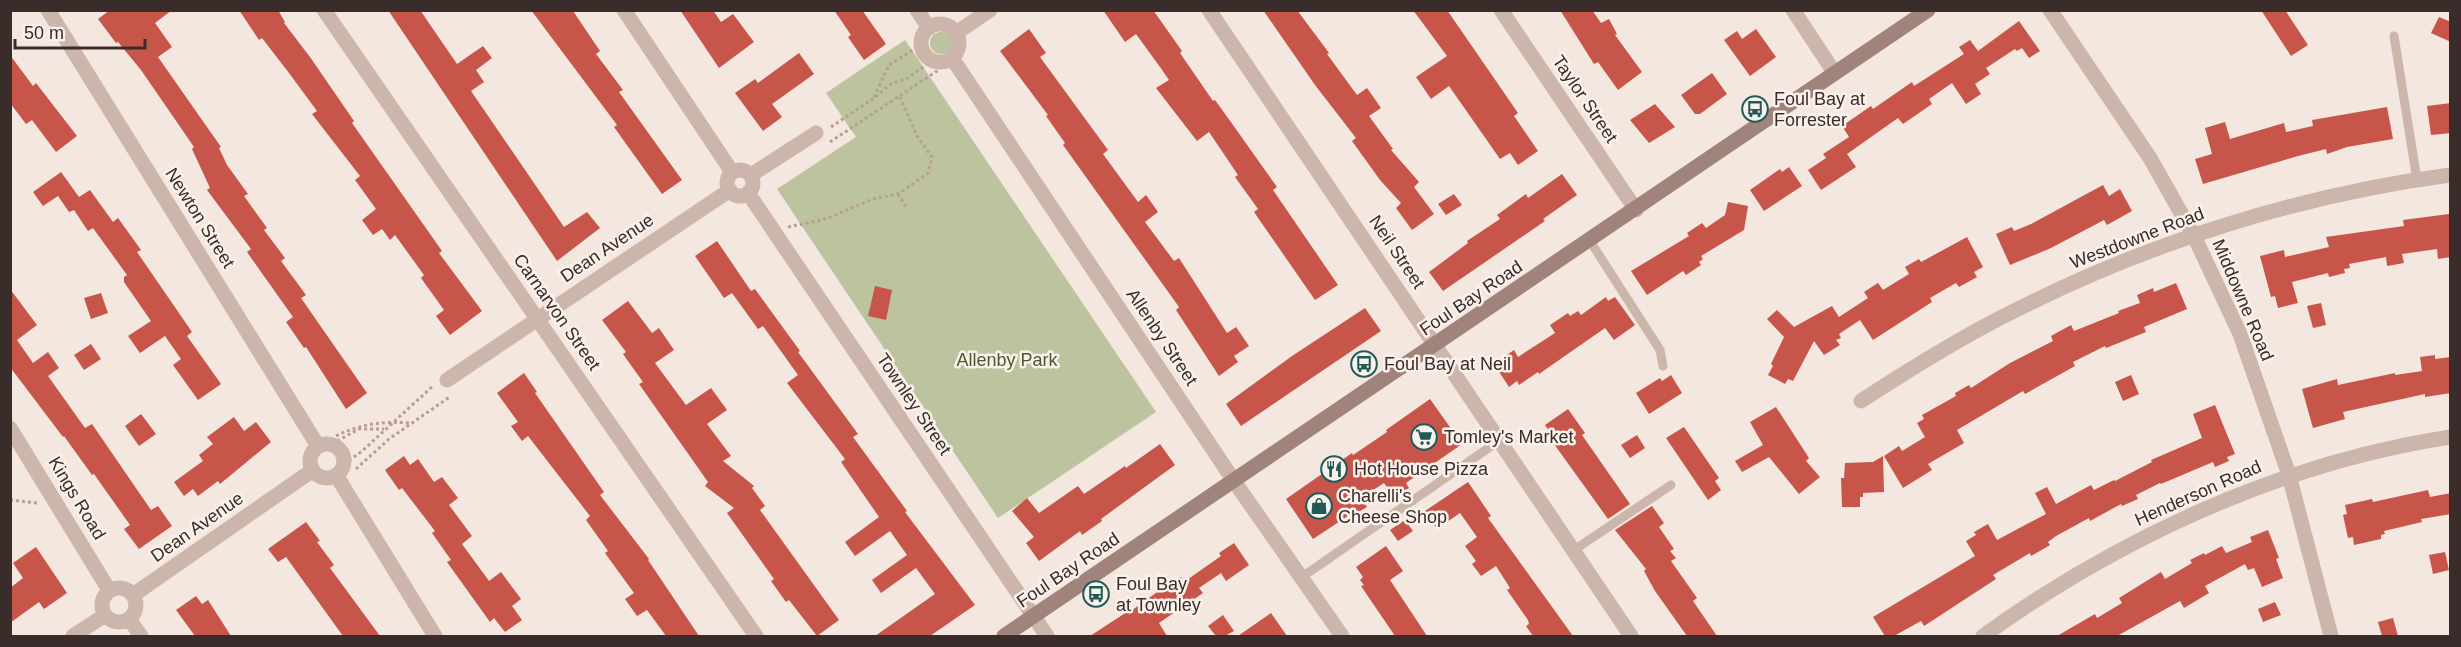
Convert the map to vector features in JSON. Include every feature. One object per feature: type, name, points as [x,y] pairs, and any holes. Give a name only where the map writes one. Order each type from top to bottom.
[{"type":"main road","name":"Foul Bay Road","points":[[1004,636],[1928,10]]},
{"type":"street","name":"Newton Street","points":[[48,10],[328,442]]},
{"type":"street","name":"Carnarvon Street","points":[[324,10],[756,636]]},
{"type":"street","points":[[624,10],[732,172]]},
{"type":"street","points":[[917,10],[929,28]]},
{"type":"street","points":[[956,33],[990,10]]},
{"type":"street","name":"Neil Street","points":[[1209,10],[1632,636]]},
{"type":"street","name":"Taylor Street","points":[[1501,10],[1636,210]]},
{"type":"street","points":[[1793,10],[1834,72]]},
{"type":"street","name":"Middowne Road","points":[[2050,10],[2150,158],[2194,236],[2240,334],[2289,475],[2331,636]]},
{"type":"street","points":[[938,24],[948,26],[956,33],[959,41],[954,61],[932,61],[924,54],[921,45],[923,35],[929,28],[938,24]]},
{"type":"street","name":"Allenby Street","points":[[954,61],[1234,481],[1342,636]]},
{"type":"street","points":[[751,175],[816,133]]},
{"type":"street","points":[[732,172],[742,170],[751,175]]},
{"type":"street","points":[[732,172],[728,181],[730,190],[738,196],[748,193],[753,188],[751,175]]},
{"type":"street","name":"Westdowne Road","points":[[1861,401],[1901,375],[2013,311],[2076,282],[2194,236],[2305,202],[2380,185],[2451,175]]},
{"type":"street","name":"Dean Avenue","points":[[447,380],[537,317],[730,190]]},
{"type":"street","name":"Townley Street","points":[[748,193],[1047,636]]},
{"type":"street","name":"Kings Road","points":[[10,428],[110,590]]},
{"type":"street","name":"Henderson Road","points":[[1983,636],[2057,586],[2136,542],[2208,508],[2289,475],[2367,454],[2451,437]]},
{"type":"street","points":[[345,469],[323,477],[313,470],[310,458],[328,442],[341,452],[345,469],[435,636]]},
{"type":"street","name":"Dean Avenue","points":[[133,595],[313,470]]},
{"type":"street","points":[[122,587],[133,595],[136,608],[129,619],[116,622],[105,615],[101,606],[103,597],[110,590],[122,587]]},
{"type":"street","points":[[73,636],[105,615]]},
{"type":"street","points":[[129,619],[141,636]]},
{"type":"lane","points":[[2394,36],[2416,180]]},
{"type":"lane","points":[[1590,241],[1660,350],[1663,366]]},
{"type":"lane","points":[[1302,577],[1500,440]]},
{"type":"lane","points":[[1574,550],[1671,485]]},
{"type":"path","points":[[874,98],[890,65],[921,45]]},
{"type":"path","points":[[932,61],[906,79],[892,83],[836,124],[816,133],[826,144],[934,71],[954,61]]},
{"type":"path","points":[[773,230],[826,219],[873,199],[898,194],[928,172],[932,157],[917,136],[899,95]]},
{"type":"path","points":[[898,194],[907,208]]},
{"type":"path","points":[[345,469],[438,382],[447,380]]},
{"type":"path","points":[[345,469],[458,391]]},
{"type":"path","points":[[328,442],[361,425],[394,422],[411,424]]},
{"type":"path","points":[[328,442],[359,429],[386,429]]},
{"type":"green space","points":[[941,32],[949,35],[952,43],[949,51],[941,54],[933,51],[930,43],[933,35]]},
{"type":"green space","name":"Allenby Park","points":[[905,40],[1156,412],[998,518],[777,189],[856,137],[826,93]]},
{"type":"building","points":[[110,10],[172,10],[155,23],[172,47],[158,57],[221,147],[219,148],[227,165],[248,194],[244,196],[267,228],[264,230],[285,258],[281,261],[306,295],[301,298],[367,393],[346,409],[306,347],[304,348],[286,322],[293,317],[247,252],[251,249],[207,190],[210,188],[192,149],[194,147],[141,70],[98,19]]},
{"type":"building","points":[[239,10],[278,10],[284,23],[354,121],[352,123],[442,251],[439,253],[482,311],[450,335],[436,316],[444,310],[421,278],[424,275],[395,235],[390,240],[382,229],[373,235],[362,220],[376,209],[355,180],[360,176],[312,114],[317,111],[262,38],[259,40]]},
{"type":"building","points":[[388,10],[420,10],[457,64],[483,46],[492,58],[476,70],[484,82],[471,91],[564,227],[587,212],[600,228],[557,261]]},
{"type":"building","points":[[531,10],[573,11],[600,51],[596,54],[623,90],[619,92],[682,180],[662,194],[614,127],[617,125]]},
{"type":"building","points":[[680,10],[713,10],[721,22],[733,14],[754,42],[719,68]]},
{"type":"building","points":[[834,10],[862,10],[886,44],[864,60],[848,37],[851,35]]},
{"type":"building","points":[[1103,10],[1153,10],[1213,101],[1215,100],[1277,187],[1273,190],[1338,285],[1315,300],[1254,212],[1258,209],[1235,177],[1238,175],[1209,132],[1197,141],[1156,88],[1169,80],[1160,67],[1136,34],[1125,42]]},
{"type":"building","points":[[1263,10],[1297,10],[1357,95],[1367,88],[1381,108],[1369,116],[1393,149],[1391,150],[1419,182],[1414,187],[1434,214],[1412,230],[1396,208],[1401,203],[1380,180],[1352,141],[1356,138],[1315,85]]},
{"type":"building","points":[[1413,10],[1447,10],[1518,113],[1514,116],[1538,151],[1518,165],[1510,153],[1500,159],[1449,86],[1431,99],[1416,77],[1447,56]]},
{"type":"building","points":[[1560,10],[1592,10],[1601,23],[1609,19],[1617,34],[1615,35],[1642,72],[1618,90],[1598,62],[1594,64]]},
{"type":"building","points":[[2261,10],[2285,10],[2308,45],[2291,56]]},
{"type":"building","points":[[2439,17],[2451,22],[2451,42],[2431,33]]},
{"type":"building","points":[[2019,21],[2040,51],[2029,58],[2022,48],[2017,51],[2015,49],[1986,68],[1990,74],[1975,84],[1981,94],[1966,104],[1952,83],[1929,99],[1932,104],[1903,124],[1898,118],[1847,154],[1856,167],[1821,190],[1808,170],[1826,158],[1823,154],[1849,137],[1842,126],[1871,106],[1873,109],[1912,82],[1914,86],[1964,54],[1959,47],[1970,40],[1978,51]]},
{"type":"building","points":[[1029,29],[1046,53],[1040,57],[1108,150],[1103,154],[1138,202],[1146,195],[1158,212],[1145,222],[1174,261],[1179,258],[1227,333],[1236,327],[1249,346],[1234,356],[1238,362],[1219,376],[1176,310],[1179,307],[1063,145],[1065,143],[1046,116],[1048,115],[1000,51]]},
{"type":"building","points":[[1756,29],[1776,57],[1750,76],[1724,40],[1737,31],[1742,39]]},
{"type":"building","points":[[799,53],[814,74],[772,104],[782,117],[763,131],[735,93],[755,79],[758,83]]},
{"type":"building","points":[[10,55],[33,86],[36,83],[77,136],[56,152],[32,120],[26,124],[10,103]]},
{"type":"building","points":[[1712,73],[1727,94],[1700,114],[1695,114],[1681,95]]},
{"type":"building","points":[[2451,103],[2451,133],[2431,135],[2427,106]]},
{"type":"building","points":[[1655,104],[1675,127],[1649,143],[1630,120]]},
{"type":"building","points":[[2387,107],[2393,139],[2347,147],[2327,154],[2326,149],[2203,184],[2195,159],[2212,154],[2205,128],[2225,122],[2230,139],[2284,123],[2286,132],[2313,126],[2312,120]]},
{"type":"building","points":[[1789,167],[1802,186],[1764,211],[1750,190],[1780,169],[1782,172]]},
{"type":"building","points":[[61,172],[79,197],[90,190],[113,222],[118,218],[141,250],[137,252],[192,332],[187,336],[221,384],[198,400],[173,365],[181,359],[165,336],[140,353],[128,336],[151,321],[124,282],[124,277],[127,275],[93,228],[88,231],[74,210],[69,212],[58,196],[43,206],[33,192]]},
{"type":"building","points":[[1562,174],[1577,195],[1543,219],[1545,221],[1443,291],[1429,272],[1468,243],[1467,241],[1500,219],[1497,215],[1526,194],[1528,198]]},
{"type":"building","points":[[2103,185],[2109,196],[2120,189],[2132,211],[2107,225],[2104,220],[2051,248],[2010,265],[1996,234],[2012,227],[2014,231],[2031,224]]},
{"type":"building","points":[[1454,194],[1462,205],[1446,215],[1438,204]]},
{"type":"building","points":[[1728,202],[1748,206],[1744,230],[1701,256],[1703,259],[1699,262],[1701,265],[1686,275],[1683,271],[1647,295],[1631,271],[1689,236],[1687,233],[1702,223],[1706,228],[1725,215]]},
{"type":"building","points":[[2449,214],[2451,257],[2438,259],[2437,249],[2402,254],[2404,263],[2387,266],[2386,257],[2349,264],[2350,268],[2344,269],[2345,273],[2329,277],[2328,273],[2292,282],[2298,303],[2278,308],[2275,296],[2271,297],[2260,256],[2284,250],[2285,257],[2329,247],[2326,237],[2404,226],[2403,220]]},
{"type":"building","points":[[1967,237],[1983,267],[1974,272],[1977,277],[1959,287],[1956,283],[1930,298],[1932,302],[1873,340],[1860,320],[1839,334],[1841,338],[1836,340],[1840,345],[1824,355],[1814,341],[1793,381],[1788,379],[1785,384],[1768,375],[1784,337],[1767,319],[1777,310],[1794,327],[1832,306],[1839,317],[1868,298],[1864,292],[1878,283],[1883,290],[1909,274],[1905,267],[1919,259],[1921,262]]},
{"type":"building","points":[[717,241],[751,291],[755,289],[800,351],[798,352],[858,434],[853,437],[907,511],[905,512],[975,605],[930,636],[875,636],[935,594],[916,568],[881,593],[872,580],[907,555],[890,531],[855,556],[845,542],[879,517],[841,462],[845,459],[787,383],[798,375],[763,326],[758,329],[732,293],[724,298],[695,256]]},
{"type":"building","points":[[2176,283],[2187,309],[2144,327],[2146,332],[2106,348],[2105,346],[2073,362],[2075,366],[2025,394],[2023,391],[1957,430],[1964,443],[1928,464],[1932,470],[1903,488],[1884,456],[1899,446],[1902,451],[1925,437],[1917,423],[1924,419],[1922,415],[1956,396],[1955,393],[1969,385],[1971,388],[2010,363],[2053,341],[2051,336],[2071,325],[2074,331],[2119,313],[2118,311],[2140,303],[2137,295],[2153,288],[2154,292]]},
{"type":"building","points":[[875,286],[892,290],[886,320],[868,316]]},
{"type":"building","points":[[10,289],[37,325],[17,340],[33,363],[48,352],[59,368],[48,376],[85,428],[92,424],[151,510],[158,506],[172,526],[139,549],[124,529],[130,525],[94,474],[92,475],[10,367]]},
{"type":"building","points":[[101,293],[108,313],[91,319],[84,298]]},
{"type":"building","points":[[1606,297],[1608,301],[1615,297],[1635,325],[1614,340],[1605,328],[1539,374],[1538,372],[1519,385],[1517,381],[1509,387],[1494,364],[1514,350],[1518,357],[1555,333],[1550,325],[1568,313],[1570,316],[1578,311],[1581,315]]},
{"type":"building","points":[[628,301],[652,333],[659,328],[674,350],[655,363],[686,405],[711,388],[727,410],[707,424],[731,456],[723,461],[754,486],[752,488],[765,506],[760,510],[839,620],[817,636],[789,600],[786,602],[771,581],[774,579],[727,513],[734,508],[705,486],[708,482],[639,384],[643,382],[623,354],[626,352],[602,320]]},
{"type":"building","points":[[2321,303],[2326,325],[2313,328],[2307,306]]},
{"type":"building","points":[[1365,308],[1381,331],[1241,426],[1226,404],[1292,356]]},
{"type":"building","points":[[91,344],[101,359],[84,370],[74,355]]},
{"type":"building","points":[[2435,355],[2435,359],[2451,357],[2451,393],[2425,397],[2425,394],[2343,412],[2345,419],[2313,428],[2302,389],[2337,379],[2338,385],[2395,373],[2395,375],[2422,371],[2420,357]]},
{"type":"building","points":[[524,373],[537,392],[535,393],[604,492],[600,495],[649,559],[699,636],[666,636],[647,610],[637,616],[625,599],[634,593],[605,553],[608,551],[586,520],[590,516],[528,436],[522,441],[511,426],[518,422],[497,393]]},
{"type":"building","points":[[1671,375],[1682,393],[1649,414],[1636,393],[1660,378],[1662,381]]},
{"type":"building","points":[[2131,375],[2139,394],[2123,401],[2115,382]]},
{"type":"building","points":[[1430,399],[1462,444],[1406,483],[1409,488],[1395,498],[1384,483],[1361,498],[1367,507],[1355,514],[1354,512],[1313,539],[1286,499],[1352,453],[1353,455],[1387,432],[1386,430]]},
{"type":"building","points":[[2215,405],[2235,454],[2227,457],[2229,461],[2215,467],[2213,462],[2160,483],[2136,495],[2138,499],[2122,506],[2121,504],[2090,521],[2089,518],[2056,536],[2048,542],[2050,545],[2031,556],[2030,553],[1993,575],[1996,579],[1924,626],[1921,621],[1894,636],[1885,636],[1873,617],[1975,556],[1966,541],[1976,535],[1974,532],[1988,524],[1997,540],[2046,514],[2035,493],[2047,487],[2056,504],[2091,485],[2094,490],[2115,481],[2152,462],[2151,460],[2202,438],[2193,414]]},
{"type":"building","points":[[1776,407],[1809,458],[1806,461],[1820,477],[1799,494],[1769,457],[1742,472],[1735,461],[1763,445],[1750,422]]},
{"type":"building","points":[[1568,409],[1585,433],[1582,435],[1630,504],[1608,519],[1549,437],[1552,435],[1545,425]]},
{"type":"building","points":[[141,414],[156,434],[139,446],[125,426]]},
{"type":"building","points":[[234,417],[244,431],[256,422],[271,442],[220,484],[218,481],[198,496],[193,489],[184,496],[174,482],[203,461],[199,455],[213,444],[207,437]]},
{"type":"building","points":[[1684,427],[1719,478],[1715,481],[1721,490],[1708,500],[1666,438]]},
{"type":"building","points":[[1637,435],[1645,448],[1630,458],[1621,445]]},
{"type":"building","points":[[1160,444],[1175,465],[1101,519],[1102,521],[1082,535],[1080,531],[1039,561],[1026,543],[1034,537],[1012,511],[1027,498],[1039,513],[1078,486],[1084,494]]},
{"type":"building","points":[[404,456],[410,465],[418,459],[434,482],[442,477],[458,498],[449,505],[472,536],[462,544],[489,581],[501,572],[521,599],[512,606],[522,620],[505,632],[494,618],[490,622],[447,562],[451,560],[432,533],[435,531],[402,488],[399,490],[385,470]]},
{"type":"building","points":[[1883,456],[1884,492],[1863,493],[1863,497],[1860,497],[1860,507],[1842,507],[1841,478],[1844,478],[1845,463],[1873,462]]},
{"type":"building","points":[[1468,482],[1491,516],[1488,518],[1573,636],[1533,636],[1526,626],[1529,624],[1528,620],[1507,590],[1510,588],[1496,566],[1481,576],[1472,564],[1476,561],[1465,546],[1477,537],[1460,513],[1437,529],[1425,511]]},
{"type":"building","points":[[2428,490],[2430,497],[2451,493],[2451,514],[2421,519],[2422,522],[2384,531],[2385,534],[2381,535],[2381,539],[2354,545],[2353,537],[2348,538],[2343,515],[2347,514],[2345,505],[2372,499],[2373,502]]},
{"type":"building","points":[[1652,506],[1664,523],[1659,527],[1674,549],[1670,551],[1676,558],[1671,561],[1697,598],[1693,601],[1717,636],[1687,636],[1655,591],[1644,571],[1646,569],[1615,530]]},
{"type":"building","points":[[1405,520],[1413,531],[1398,541],[1390,530]]},
{"type":"building","points":[[306,522],[334,565],[330,568],[380,636],[343,636],[286,557],[278,562],[268,549]]},
{"type":"building","points":[[2268,530],[2279,558],[2276,559],[2283,578],[2262,587],[2254,568],[2248,570],[2245,564],[2205,586],[2209,593],[2184,608],[2180,601],[2117,636],[2057,636],[2095,614],[2097,618],[2122,603],[2119,598],[2161,572],[2165,579],[2192,563],[2190,560],[2204,553],[2205,555],[2222,546],[2226,553],[2252,542],[2250,537]]},
{"type":"building","points":[[1234,543],[1249,565],[1226,581],[1221,573],[1199,588],[1203,593],[1159,623],[1167,636],[1090,636],[1131,611],[1171,582],[1181,577],[1184,582],[1221,556],[1219,553]]},
{"type":"building","points":[[1386,546],[1403,571],[1390,580],[1427,636],[1395,636],[1361,586],[1364,585],[1360,580],[1363,577],[1356,567]]},
{"type":"building","points":[[36,547],[67,593],[44,609],[39,602],[10,623],[10,588],[23,578],[13,563]]},
{"type":"building","points":[[2445,552],[2449,570],[2433,574],[2429,555]]},
{"type":"building","points":[[196,596],[202,604],[208,600],[231,636],[195,636],[176,610]]},
{"type":"building","points":[[2275,602],[2281,615],[2263,622],[2258,609]]},
{"type":"building","points":[[1271,613],[1287,636],[1238,636]]},
{"type":"building","points":[[1223,615],[1234,631],[1225,636],[1216,636],[1208,626]]},
{"type":"building","points":[[2393,618],[2398,636],[2382,636],[2378,622]]},
{"type":"place","name":"Foul Bay at Forrester","points":[[1755,109]]},
{"type":"place","name":"Foul Bay at Neil","points":[[1364,364]]},
{"type":"place","name":"Tomley's Market","points":[[1424,437]]},
{"type":"place","name":"Hot House Pizza","points":[[1334,469]]},
{"type":"place","name":"Charelli's Cheese Shop","points":[[1319,506]]},
{"type":"place","name":"Foul Bay at Townley","points":[[1096,594]]}]
